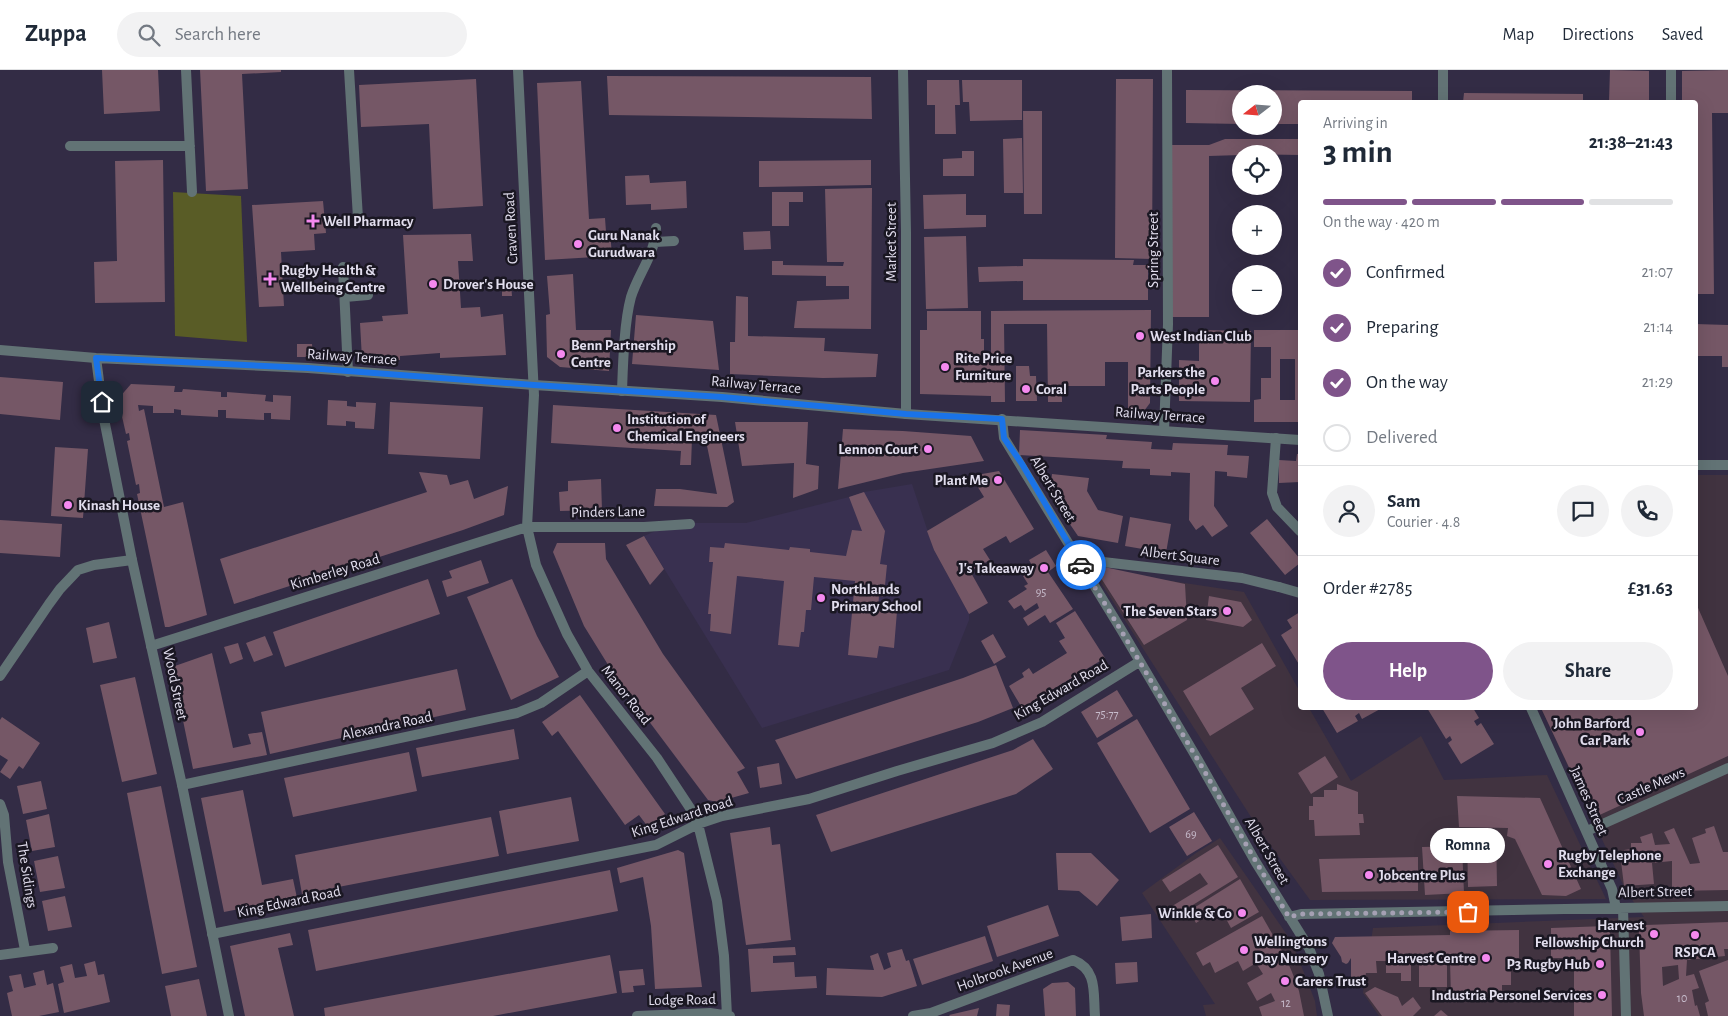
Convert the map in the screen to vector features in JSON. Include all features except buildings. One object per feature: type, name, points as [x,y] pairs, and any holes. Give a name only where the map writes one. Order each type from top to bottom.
[{"type":"street","points":[[186,70],[192,192]]},
{"type":"street","points":[[349,70],[358,218]]},
{"type":"street","name":"Craven Road","points":[[518,70],[534,385]]},
{"type":"street","name":"Market Street","points":[[903,70],[906,232],[906,414]]},
{"type":"street","name":"Spring Street","points":[[1164,431],[1168,324],[1167,70]]},
{"type":"street","points":[[1443,70],[1443,100]]},
{"type":"street","points":[[1671,70],[1671,100]]},
{"type":"street","points":[[70,146],[190,146]]},
{"type":"street","points":[[622,391],[627,321],[631,297],[655,242],[656,228]]},
{"type":"street","points":[[655,242],[674,241]]},
{"type":"street","points":[[343,267],[348,372]]},
{"type":"street","points":[[345,297],[368,295]]},
{"type":"street","name":"Railway Terrace","points":[[0,350],[96,358],[348,372],[722,397],[906,414],[1298,440]]},
{"type":"street","name":"Wood Street","points":[[96,358],[104,419],[132,560],[182,785],[229,1016]]},
{"type":"street","name":"Manor Road","points":[[534,385],[527,527],[539,573],[567,634],[588,670],[657,758],[690,808],[698,824],[717,901],[724,956],[728,1016]]},
{"type":"street","name":"Albert Street","points":[[1002,419],[1004,438],[1022,464],[1289,917],[1301,914],[1728,906]]},
{"type":"street","points":[[1276,438],[1272,493],[1277,507],[1298,529]]},
{"type":"street","points":[[1698,465],[1728,465]]},
{"type":"street","name":"Pinders Lane","points":[[527,527],[644,527],[690,524]]},
{"type":"street","name":"Kimberley Road","points":[[151,646],[527,527]]},
{"type":"street","name":"Albert Square","points":[[1077,559],[1242,578],[1298,592]]},
{"type":"street","points":[[0,676],[60,588],[78,570],[94,565],[132,560]]},
{"type":"street","name":"King Edward Road","points":[[212,934],[656,845],[698,824],[722,816],[809,799],[897,771],[993,744],[1042,722],[1139,662]]},
{"type":"street","name":"Alexandra Road","points":[[182,785],[517,713],[541,703],[588,670]]},
{"type":"street","name":"James Street","points":[[1532,710],[1587,831],[1619,908],[1626,1016]]},
{"type":"street","name":"Castle Mews","points":[[1587,831],[1728,768]]},
{"type":"street","name":"The Sidings","points":[[0,804],[4,815],[8,862],[25,950]]},
{"type":"street","points":[[1289,917],[1309,948],[1320,974],[1328,1016]]},
{"type":"street","points":[[0,955],[25,950],[53,948]]},
{"type":"street","name":"Holbrook Avenue","points":[[913,1016],[930,1015],[1073,960],[1087,969],[1092,976],[1096,1016]]},
{"type":"street","name":"Lodge Road","points":[[637,1016],[710,1013],[728,1016]]},
{"type":"shaded area","points":[[1698,475],[1728,475],[1728,1016],[1379,1016],[1363,993],[1373,928],[1644,917],[1626,891],[1542,710],[1698,710]]},
{"type":"shaded area","name":"Northlands Primary School","points":[[912,484],[934,550],[969,614],[969,620],[949,670],[762,728],[644,536],[674,523],[746,523],[864,492]]},
{"type":"shaded area","points":[[1092,569],[1244,592],[1298,688],[1298,710],[1310,710],[1351,781],[1421,736],[1444,780],[1547,775],[1606,899],[1310,900],[1260,831]]},
{"type":"shaded area","points":[[1220,838],[1292,942],[1315,1001],[1317,1016],[1206,1016],[1203,1005],[1215,1004],[1142,893],[1196,853]]},
{"type":"green space","points":[[173,192],[241,196],[247,342],[175,336]]},
{"type":"way so far","points":[[1081,565],[1122,631],[1289,917],[1301,914],[1468,912]]},
{"type":"place","name":"Well Pharmacy","points":[[313,221]]},
{"type":"place","name":"Guru Nanak Gurudwara","points":[[578,244]]},
{"type":"place","name":"Rugby Health & Wellbeing Centre","points":[[270,279]]},
{"type":"place","name":"Drover's House","points":[[433,284]]},
{"type":"place","name":"West Indian Club","points":[[1140,336]]},
{"type":"place","name":"Benn Partnership Centre","points":[[561,354]]},
{"type":"place","name":"Rite Price Furniture","points":[[945,367]]},
{"type":"place","name":"Parkers the Parts People","points":[[1215,381]]},
{"type":"place","name":"Coral","points":[[1026,389]]},
{"type":"place","name":"Institution of Chemical Engineers","points":[[617,428]]},
{"type":"place","name":"Lennon Court","points":[[928,449]]},
{"type":"place","name":"Plant Me","points":[[998,480]]},
{"type":"place","name":"Kinash House","points":[[68,505]]},
{"type":"place","name":"J's Takeaway","points":[[1044,568]]},
{"type":"place","name":"Northlands Primary School","points":[[821,598]]},
{"type":"place","name":"The Seven Stars","points":[[1227,611]]},
{"type":"place","name":"John Barford Car Park","points":[[1640,732]]},
{"type":"place","name":"Rugby Telephone Exchange","points":[[1548,864]]},
{"type":"place","name":"Jobcentre Plus","points":[[1369,875]]},
{"type":"place","name":"Romna","points":[[1468,912]]},
{"type":"place","name":"Winkle & Co","points":[[1242,913]]},
{"type":"place","name":"Harvest Fellowship Church","points":[[1654,934]]},
{"type":"place","name":"RSPCA","points":[[1695,935]]},
{"type":"place","name":"Wellingtons Day Nursery","points":[[1244,950]]},
{"type":"place","name":"Harvest Centre","points":[[1486,958]]},
{"type":"place","name":"P3 Rugby Hub","points":[[1600,964]]},
{"type":"place","name":"Carers Trust","points":[[1285,981]]},
{"type":"place","name":"Industria Personel Services","points":[[1602,995]]},
{"type":"route","points":[[102,402],[96,358],[308,368],[722,397],[906,414],[1002,419],[1004,438],[1022,464],[1081,565]]}]
